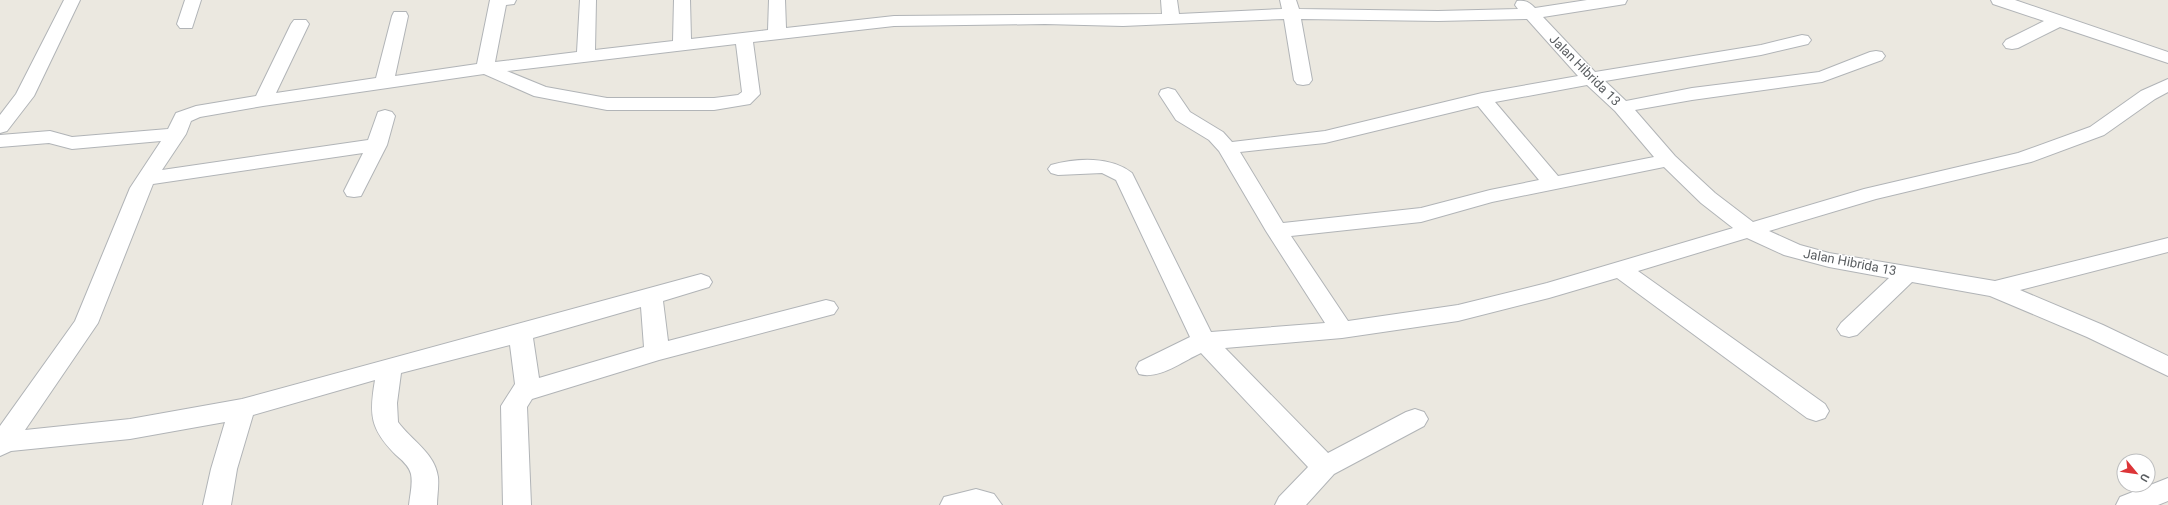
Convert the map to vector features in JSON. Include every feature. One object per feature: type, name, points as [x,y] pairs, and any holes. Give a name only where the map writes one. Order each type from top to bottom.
[{"type":"street","points":[[0,127],[25,96],[72,0]]},
{"type":"street","points":[[186,24],[193,0]]},
{"type":"street","points":[[485,68],[498,1],[508,0]]},
{"type":"street","points":[[586,56],[588,0]]},
{"type":"street","points":[[682,0],[682,45]]},
{"type":"street","points":[[777,0],[777,35]]},
{"type":"street","points":[[1169,0],[1171,19]]},
{"type":"street","points":[[1422,0],[1438,16]]},
{"type":"street","name":"Jalan Hibrida 13","points":[[1518,0],[1590,78],[1622,107],[1668,160],[1708,198],[1750,230],[1792,250],[1829,260],[1995,289],[2095,330],[2168,367]]},
{"type":"street","points":[[2,444],[86,323],[140,188],[176,134],[183,117],[196,112],[263,100],[485,68],[894,22],[1045,19],[1123,21],[1171,19],[1290,7],[1438,16],[1530,14],[1619,0]]},
{"type":"street","points":[[1999,0],[2168,58]]},
{"type":"street","points":[[1290,7],[1303,80]]},
{"type":"street","points":[[384,83],[400,16]]},
{"type":"street","points":[[2012,44],[2060,20]]},
{"type":"street","points":[[263,100],[300,24]]},
{"type":"street","points":[[485,68],[541,92],[607,104],[714,104],[743,100],[751,94],[744,38]]},
{"type":"street","points":[[1228,148],[1325,137],[1482,99],[1590,78],[1760,50],[1802,40]]},
{"type":"street","points":[[1622,107],[1692,94],[1822,77],[1876,56]]},
{"type":"street","points":[[1148,368],[1204,341],[1342,330],[1458,313],[1549,290],[1871,194],[2024,158],[2097,131],[2148,96],[2168,85]]},
{"type":"street","points":[[1168,94],[1183,116],[1216,136],[1228,148],[1277,231],[1342,330]]},
{"type":"street","points":[[1482,99],[1553,183]]},
{"type":"street","points":[[354,191],[377,145],[385,116]]},
{"type":"street","points":[[0,141],[50,137],[72,144],[176,134]]},
{"type":"street","points":[[145,179],[377,145]]},
{"type":"street","points":[[1277,231],[1421,215],[1490,196],[1668,160]]},
{"type":"street","points":[[1058,169],[1107,166],[1118,170],[1125,177],[1204,341],[1324,467]]},
{"type":"street","points":[[1995,289],[2168,245]]},
{"type":"street","points":[[1620,269],[1816,411]]},
{"type":"street","points":[[1849,329],[1908,273]]},
{"type":"street","points":[[2,444],[130,429],[242,408],[520,333],[701,282]]},
{"type":"street","points":[[651,296],[657,352]]},
{"type":"street","points":[[525,392],[657,352],[826,308]]},
{"type":"street","points":[[517,505],[514,406],[528,386],[520,333]]},
{"type":"street","points":[[390,367],[384,410],[385,422],[392,434],[414,457],[424,473],[423,505]]},
{"type":"street","points":[[217,505],[224,469],[242,408]]},
{"type":"street","points":[[1289,505],[1324,467],[1415,419]]},
{"type":"street","points":[[2130,505],[2168,489]]},
{"type":"street","points":[[954,505],[976,500],[983,500],[988,505]]}]
